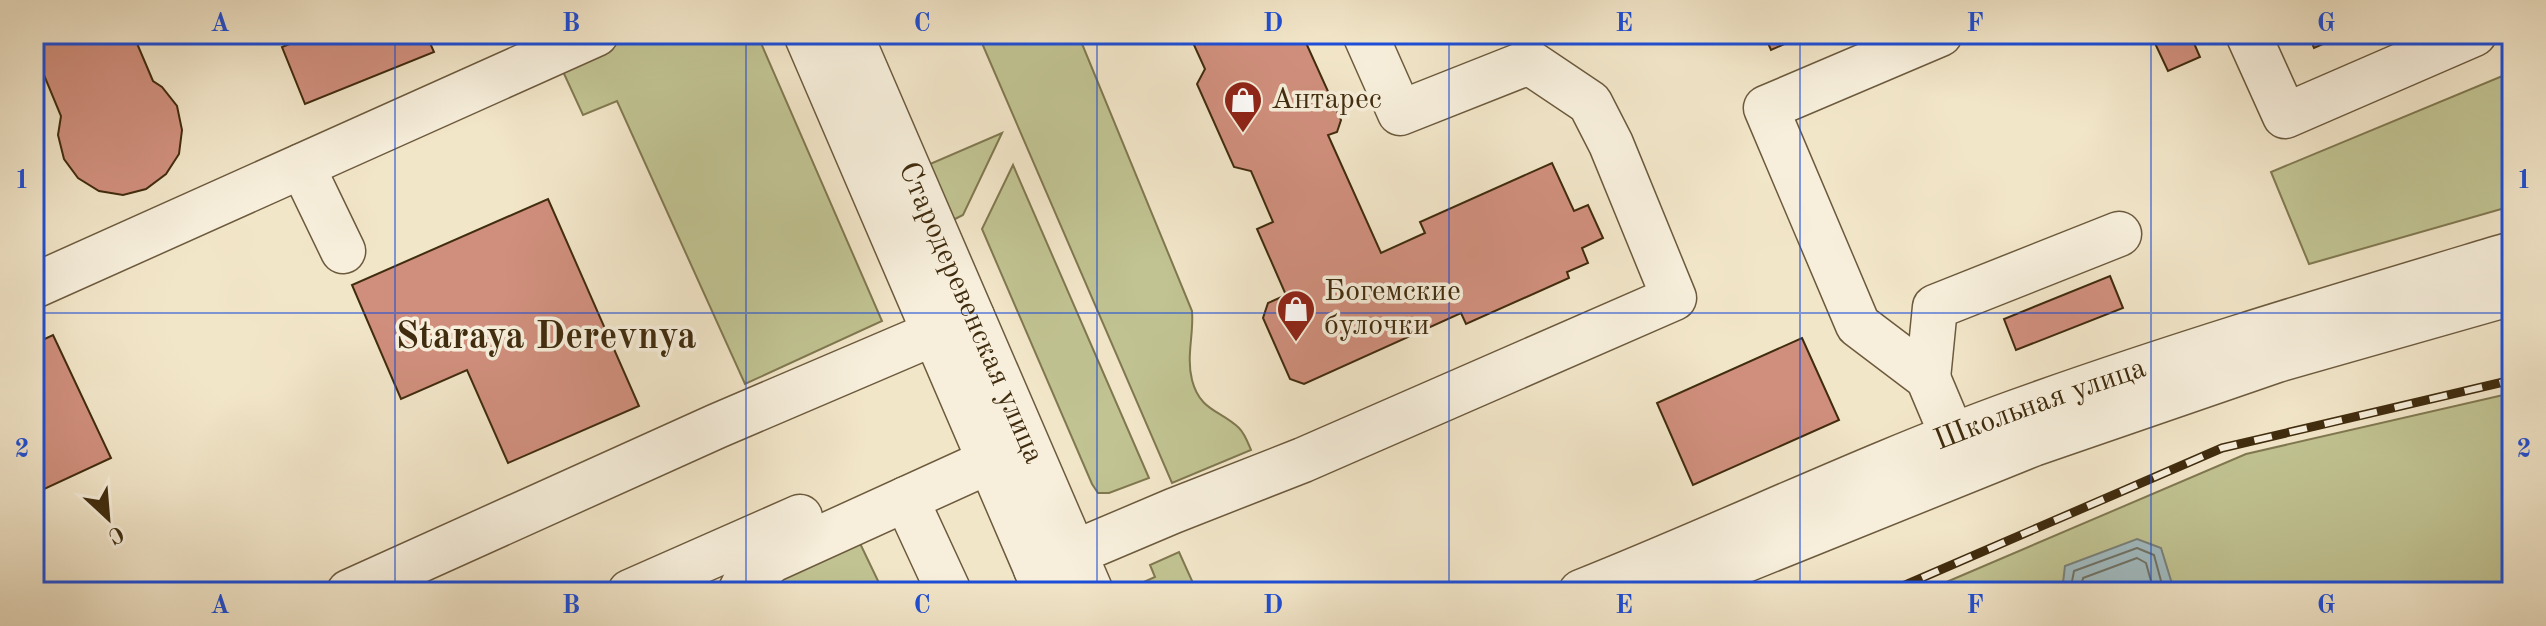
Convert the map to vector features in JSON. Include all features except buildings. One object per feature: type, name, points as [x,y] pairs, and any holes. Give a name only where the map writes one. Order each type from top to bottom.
[{"type":"street","points":[[34,286],[596,34]]},
{"type":"street","name":"Стародеревенская улица","points":[[806,34],[953,325],[1008,453],[1052,571],[1091,592]]},
{"type":"street","name":"Стародеревенская улица","points":[[850,34],[953,325]]},
{"type":"street","points":[[1052,571],[1674,298],[1629,195],[1611,144],[1590,103],[1529,62],[1400,113],[1365,34]]},
{"type":"street","points":[[1928,378],[1858,325],[1766,108],[1940,34]]},
{"type":"street","points":[[2248,34],[2285,116],[2474,34]]},
{"type":"street","points":[[302,166],[343,251]]},
{"type":"street","points":[[1960,453],[1928,378],[1932,299],[2119,234]]},
{"type":"street","name":"Школьная улица","points":[[1581,592],[1960,453],[2268,327],[2512,254]]},
{"type":"street","name":"Школьная улица","points":[[1666,592],[1960,453],[2033,444],[2277,360],[2512,293]]},
{"type":"street","points":[[349,592],[717,426],[953,325]]},
{"type":"street","points":[[740,592],[745,582],[772,560],[1008,453]]},
{"type":"street","points":[[906,499],[949,592]]},
{"type":"street","points":[[630,592],[828,505],[860,520]]},
{"type":"green space","points":[[626,34],[757,34],[882,321],[745,384],[617,101],[583,115],[560,65]]},
{"type":"green space","points":[[978,34],[1078,34],[1192,311],[1190,362],[1196,390],[1205,404],[1239,428],[1251,450],[1172,483]]},
{"type":"green space","points":[[2512,72],[2512,206],[2309,264],[2271,172]]},
{"type":"green space","points":[[1002,133],[963,215],[953,220],[930,164]]},
{"type":"green space","points":[[1013,165],[1149,478],[1109,493],[1098,493],[1092,484],[982,229]]},
{"type":"green space","points":[[2512,393],[2512,592],[1923,592],[2246,454]]},
{"type":"green space","points":[[856,535],[880,585],[864,592],[760,592]]},
{"type":"green space","points":[[1179,552],[1193,583],[1175,592],[1140,592],[1137,585],[1155,577],[1150,565]]},
{"type":"water","points":[[2137,539],[2161,548],[2172,592],[2062,591],[2065,566]]},
{"type":"railway","points":[[1889,592],[2222,448],[2512,380]]},
{"type":"place","name":"Антарес","points":[[1243,134]]},
{"type":"place","name":"Богемские булочки","points":[[1296,343]]},
{"type":"district","name":"Staraya Derevnya","points":[[546,338]]}]
